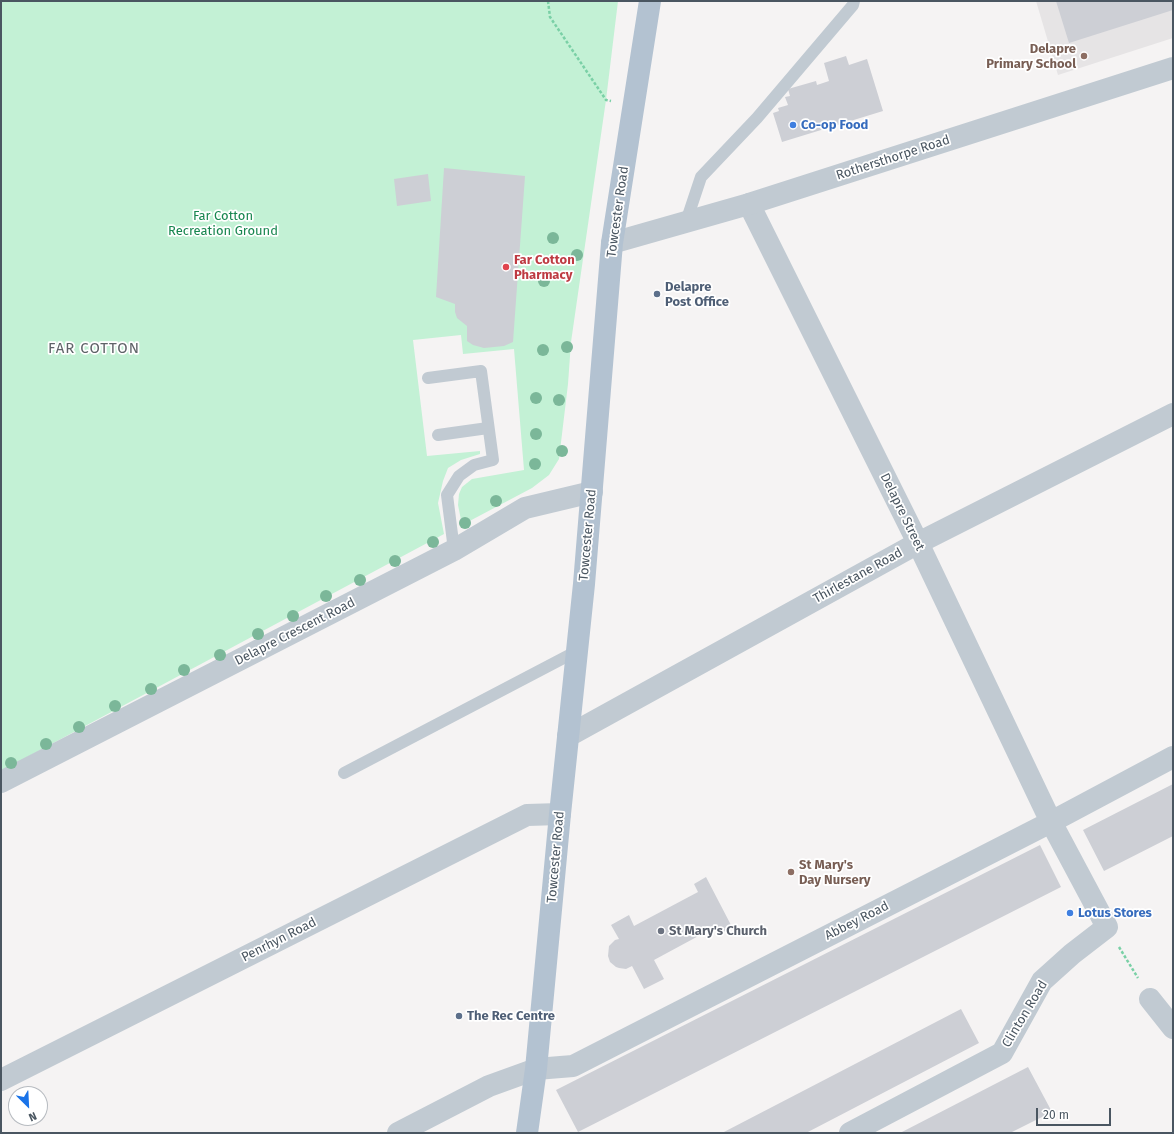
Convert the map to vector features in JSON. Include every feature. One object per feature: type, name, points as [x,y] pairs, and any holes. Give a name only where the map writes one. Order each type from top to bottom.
[{"type":"main road","name":"Towcester Road","points":[[527,1133],[536,1069],[577,650],[592,492],[612,242],[650,1]]},
{"type":"main road","name":"Towcester Road","points":[[516,1133],[536,1069]]},
{"type":"street","name":"Rothersthorpe Road","points":[[612,242],[749,204],[1173,68]]},
{"type":"street","name":"Delapre Street","points":[[749,204],[918,543],[1051,822]]},
{"type":"street","name":"Thirlestane Road","points":[[568,736],[918,543],[1173,414]]},
{"type":"street","name":"Delapre Crescent Road","points":[[1,782],[454,550],[525,508],[592,492]]},
{"type":"street","name":"Abbey Road","points":[[398,1133],[489,1086],[536,1069],[572,1066],[1051,822],[1173,757]]},
{"type":"street","name":"Penrhyn Road","points":[[1,1080],[527,815],[560,814]]},
{"type":"street","points":[[1051,822],[1107,927]]},
{"type":"street","name":"Clinton Road","points":[[850,1133],[1002,1053],[1042,981],[1072,954],[1107,927]]},
{"type":"street","points":[[1150,999],[1173,1028]]},
{"type":"lane","points":[[686,222],[701,177],[757,118],[853,5],[854,1]]},
{"type":"lane","points":[[428,378],[481,371],[493,460],[474,465],[459,476],[447,495],[454,550]]},
{"type":"lane","points":[[438,435],[488,428]]},
{"type":"lane","points":[[344,773],[577,650]]},
{"type":"path","points":[[548,1],[550,17],[606,100],[634,105]]},
{"type":"path","points":[[1107,927],[1150,999]]},
{"type":"shaded area","name":"Delapre Primary School","points":[[1036,1],[1173,1],[1173,38],[1058,75]]},
{"type":"green space","name":"Far Cotton Recreation Ground","points":[[1,1],[618,1],[606,100],[571,342],[568,384],[559,459],[549,475],[532,488],[462,525],[458,505],[459,494],[462,487],[472,479],[524,470],[514,349],[463,354],[461,335],[413,340],[427,456],[480,451],[480,454],[461,460],[448,468],[443,481],[438,503],[444,534],[1,771]]},
{"type":"building","points":[[1056,1],[1173,1],[1173,10],[1069,43]]},
{"type":"building","points":[[846,56],[849,65],[867,59],[883,111],[782,142],[773,113],[779,111],[778,108],[788,105],[785,97],[790,96],[788,89],[816,81],[817,85],[829,81],[824,63]]},
{"type":"building","points":[[444,168],[525,176],[513,342],[504,346],[484,348],[473,345],[467,341],[467,326],[457,318],[455,304],[436,297]]},
{"type":"building","points":[[428,174],[431,201],[397,206],[394,179]]},
{"type":"building","points":[[1173,784],[1173,836],[1104,871],[1083,830]]},
{"type":"building","points":[[1040,845],[1061,887],[578,1132],[556,1090]]},
{"type":"building","name":"St Mary's Church","points":[[706,877],[732,927],[720,934],[717,926],[654,960],[664,979],[644,989],[632,966],[626,969],[619,968],[610,962],[608,956],[609,946],[615,940],[619,939],[611,925],[629,915],[634,926],[698,892],[694,884]]},
{"type":"building","points":[[961,1009],[979,1043],[806,1133],[722,1133]]},
{"type":"building","points":[[1028,1067],[1052,1112],[1010,1133],[900,1133]]},
{"type":"place","name":"Delapre Primary School","points":[[1084,56]]},
{"type":"place","name":"Co-op Food","points":[[793,125]]},
{"type":"place","name":"Far Cotton Pharmacy","points":[[506,267]]},
{"type":"place","name":"Delapre Post Office","points":[[657,294]]},
{"type":"place","name":"St Mary's Day Nursery","points":[[791,872]]},
{"type":"place","name":"Lotus Stores","points":[[1070,913]]},
{"type":"place","name":"St Mary's Church","points":[[661,931]]},
{"type":"place","name":"The Rec Centre","points":[[459,1016]]},
{"type":"district","name":"FAR COTTON","points":[[94,349]]}]
